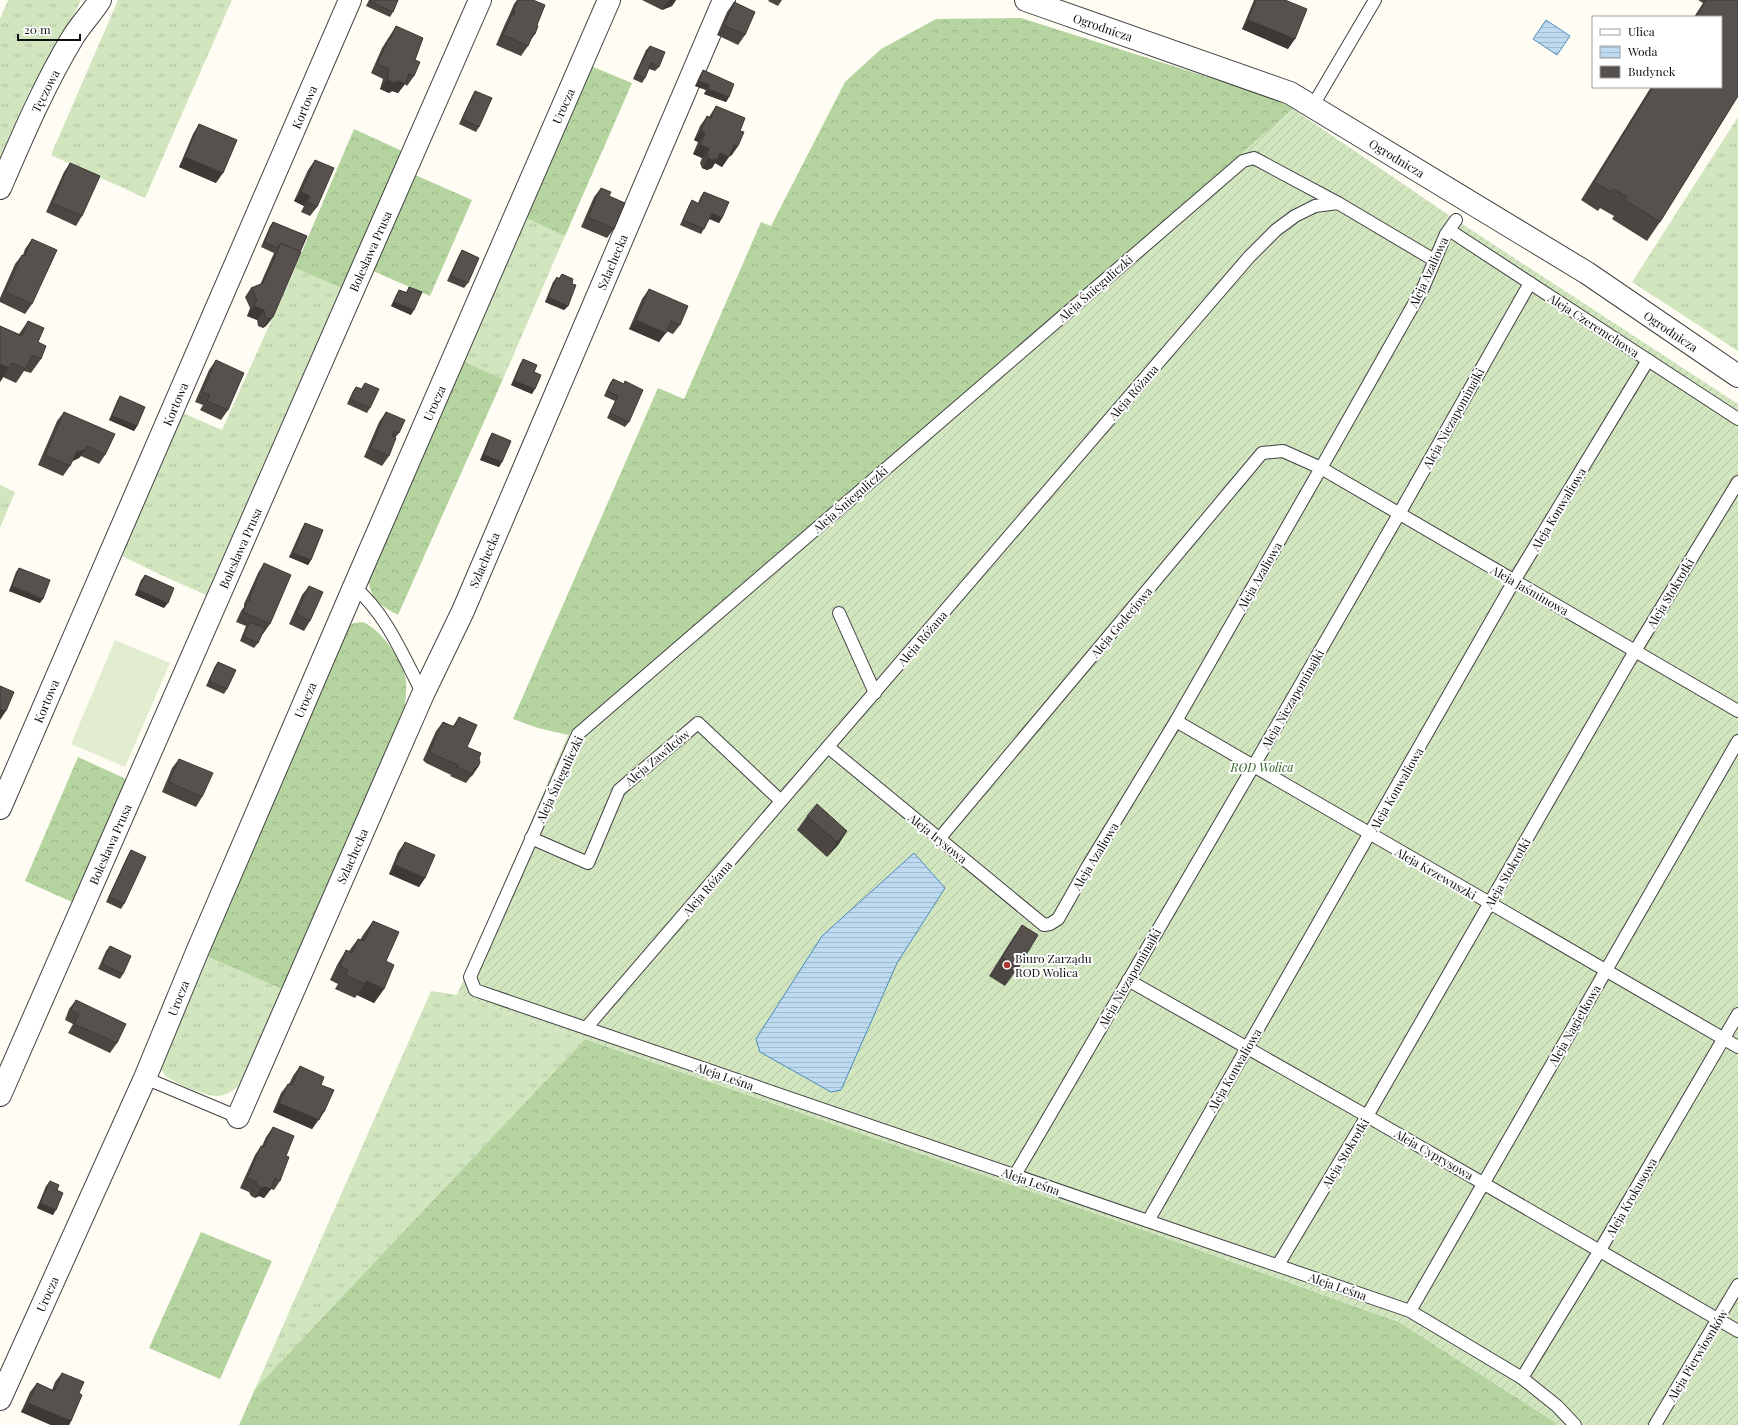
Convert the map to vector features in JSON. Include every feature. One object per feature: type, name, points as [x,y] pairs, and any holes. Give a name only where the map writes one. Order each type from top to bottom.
[{"type":"street","name":"Tęczowa","points":[[0,188],[28,125],[54,72],[74,36],[100,0]]},
{"type":"street","name":"Kortowa","points":[[0,808],[350,0]]},
{"type":"street","name":"Bolesława Prusa","points":[[0,1095],[480,0]]},
{"type":"street","name":"Urocza","points":[[0,1399],[145,1078],[197,952],[354,587],[609,0]]},
{"type":"street","name":"Szlachecka","points":[[238,1117],[423,694],[462,611],[724,0]]},
{"type":"street","name":"Ogrodnicza","points":[[1026,0],[1290,93],[1587,273],[1738,376]]},
{"type":"lane","points":[[1312,107],[1375,0]]},
{"type":"lane","name":"Aleja Śnieguliczki","points":[[470,977],[578,734],[1243,161],[1254,158],[1338,203]]},
{"type":"lane","points":[[1338,203],[1434,260]]},
{"type":"lane","name":"Aleja Różana","points":[[586,1028],[1250,257],[1276,230],[1295,216],[1315,206],[1338,203]]},
{"type":"lane","name":"Aleja Azaliowa","points":[[1050,924],[1058,919],[1088,866],[1176,721],[1423,288],[1434,260],[1452,225]]},
{"type":"lane","name":"Aleja Czeremchowa","points":[[1452,225],[1530,283],[1738,419]]},
{"type":"lane","name":"Aleja Niezapominajki","points":[[1015,1175],[1399,514],[1530,283]]},
{"type":"lane","name":"Aleja Konwaliowa","points":[[1148,1221],[1514,581],[1648,360]]},
{"type":"lane","name":"Aleja Godecjowa","points":[[939,839],[1262,453],[1283,451],[1321,468]]},
{"type":"lane","name":"Aleja Jaśminowa","points":[[1321,468],[1738,711]]},
{"type":"lane","name":"Aleja Stokrotki","points":[[1278,1265],[1367,1116],[1635,651],[1738,482]]},
{"type":"lane","points":[[354,587],[365,596],[381,616],[423,694]]},
{"type":"lane","points":[[838,613],[874,693]]},
{"type":"lane","name":"Aleja Krzewuszki","points":[[1176,721],[1370,835],[1738,1047]]},
{"type":"lane","name":"Aleja Zawilców","points":[[531,838],[588,863],[619,790],[698,723],[781,801]]},
{"type":"lane","name":"Aleja Nagietkowa","points":[[1410,1310],[1738,741]]},
{"type":"lane","name":"Aleja Irysowa","points":[[828,747],[1044,925],[1050,924]]},
{"type":"lane","name":"Aleja Leśna","points":[[470,977],[475,990],[1410,1310],[1522,1378],[1557,1406],[1575,1425]]},
{"type":"lane","name":"Aleja Cyprysowa","points":[[1128,980],[1483,1182],[1738,1331]]},
{"type":"lane","name":"Aleja Krokusowa","points":[[1522,1378],[1600,1250],[1738,1014]]},
{"type":"lane","points":[[145,1078],[238,1117]]},
{"type":"lane","name":"Aleja Pierwiosnków","points":[[1655,1425],[1738,1285]]},
{"type":"green space","points":[[8,0],[81,0],[37,88],[31,88],[0,160],[0,19]]},
{"type":"green space","points":[[118,0],[232,0],[145,198],[51,155]]},
{"type":"green space","points":[[1021,18],[1274,98],[1293,109],[568,735],[538,728],[513,719],[658,388],[684,399],[761,222],[771,226],[845,82],[881,49],[936,19]]},
{"type":"green space","points":[[588,65],[632,83],[565,236],[521,216]]},
{"type":"green space","name":"ROD Wolica","points":[[1293,109],[1456,220],[1738,404],[1738,1425],[1557,1425],[1555,1422],[1399,1322],[1144,1230],[457,995],[568,735]]},
{"type":"green space","points":[[1738,117],[1738,351],[1632,282]]},
{"type":"green space","points":[[354,129],[402,151],[341,288],[295,268]]},
{"type":"green space","points":[[413,174],[472,200],[430,296],[371,270]]},
{"type":"green space","points":[[521,216],[565,236],[503,379],[460,360]]},
{"type":"green space","points":[[295,268],[341,288],[206,595],[116,553],[178,411],[222,430]]},
{"type":"green space","points":[[460,360],[503,379],[398,615],[384,607],[376,600],[371,591],[367,576]]},
{"type":"green space","points":[[0,485],[15,492],[0,528]]},
{"type":"green space","points":[[363,622],[377,631],[399,660],[406,680],[405,708],[284,990],[201,954],[347,626],[354,623]]},
{"type":"green space","points":[[115,640],[170,663],[125,767],[71,744]]},
{"type":"green space","points":[[78,757],[126,779],[72,902],[25,881]]},
{"type":"green space","points":[[201,954],[284,990],[239,1086],[228,1093],[219,1096],[204,1094],[176,1082],[166,1076],[158,1063]]},
{"type":"green space","points":[[431,991],[457,995],[585,1039],[255,1389]]},
{"type":"green space","points":[[585,1039],[1144,1230],[1399,1322],[1555,1422],[1557,1425],[239,1425],[255,1389]]},
{"type":"green space","points":[[201,1232],[272,1261],[220,1379],[149,1348]]},
{"type":"water","points":[[1546,20],[1570,36],[1557,55],[1533,39]]},
{"type":"water","points":[[914,853],[945,888],[897,963],[841,1090],[831,1092],[760,1052],[756,1039],[822,936]]},
{"type":"building","points":[[370,0],[398,0],[393,12]]},
{"type":"building","points":[[518,0],[533,0],[545,5],[535,34],[533,34],[528,46],[503,35],[512,14],[514,15],[515,11],[513,11]]},
{"type":"building","points":[[1256,0],[1285,0],[1307,9],[1295,39],[1248,20]]},
{"type":"building","points":[[1706,0],[1738,0],[1738,96],[1660,222],[1625,200],[1627,197],[1613,189],[1611,192],[1594,182],[1652,88],[1722,88],[1722,16],[1697,16]]},
{"type":"building","points":[[734,2],[755,12],[745,35],[724,25]]},
{"type":"building","points":[[396,26],[423,38],[415,60],[420,62],[414,76],[409,74],[405,84],[398,81],[395,83],[387,80],[389,69],[377,64]]},
{"type":"building","points":[[650,46],[665,52],[659,67],[651,63],[645,78],[636,74]]},
{"type":"building","points":[[703,70],[734,84],[729,97],[708,89],[709,85],[699,81]]},
{"type":"building","points":[[475,91],[492,98],[479,127],[462,119]]},
{"type":"building","points":[[716,106],[745,118],[740,131],[744,132],[738,146],[734,145],[729,157],[720,153],[718,158],[713,160],[708,158],[707,153],[709,148],[700,145],[705,133],[701,131],[707,116],[711,118]]},
{"type":"building","points":[[199,124],[237,140],[223,173],[185,157]]},
{"type":"building","points":[[315,160],[334,168],[317,207],[307,202],[310,196],[301,192]]},
{"type":"building","points":[[70,163],[100,176],[82,216],[52,203]]},
{"type":"building","points":[[601,188],[611,192],[609,196],[625,203],[614,229],[588,217]]},
{"type":"building","points":[[704,192],[729,202],[722,218],[712,213],[704,229],[683,220],[692,200],[699,204]]},
{"type":"building","points":[[273,222],[307,236],[300,252],[281,243],[277,248],[264,242]]},
{"type":"building","points":[[32,239],[57,250],[32,304],[5,292],[22,255],[25,256]]},
{"type":"building","points":[[281,243],[301,252],[273,317],[269,319],[265,316],[264,310],[254,306],[257,299],[251,288],[263,283]]},
{"type":"building","points":[[462,250],[479,258],[468,283],[451,276]]},
{"type":"building","points":[[562,274],[573,279],[572,284],[576,285],[568,306],[548,297],[557,277],[559,279]]},
{"type":"building","points":[[409,287],[422,292],[414,310],[394,302],[399,290],[407,293]]},
{"type":"building","points":[[649,289],[688,306],[680,325],[671,321],[666,333],[636,320]]},
{"type":"building","points":[[28,321],[44,328],[38,342],[46,346],[41,359],[32,355],[26,369],[12,363],[9,368],[0,364],[0,326],[22,336]]},
{"type":"building","points":[[523,359],[537,365],[534,372],[541,375],[535,389],[514,381]]},
{"type":"building","points":[[216,360],[244,373],[228,410],[207,401],[210,395],[202,392]]},
{"type":"building","points":[[613,379],[624,384],[625,381],[643,390],[629,422],[610,413],[618,396],[607,391]]},
{"type":"building","points":[[365,383],[379,389],[370,408],[350,399],[356,387],[362,389]]},
{"type":"building","points":[[120,396],[145,407],[137,426],[112,416]]},
{"type":"building","points":[[64,412],[115,434],[105,455],[87,446],[86,449],[79,452],[77,451],[70,466],[45,455]]},
{"type":"building","points":[[386,412],[405,420],[399,433],[394,431],[392,436],[396,438],[389,456],[370,448]]},
{"type":"building","points":[[492,433],[511,441],[502,462],[484,455]]},
{"type":"building","points":[[305,523],[323,530],[311,560],[293,553]]},
{"type":"building","points":[[264,563],[291,575],[270,624],[243,612],[247,601],[250,600]]},
{"type":"building","points":[[19,568],[50,580],[43,599],[12,586]]},
{"type":"building","points":[[145,575],[174,588],[168,603],[138,590]]},
{"type":"building","points":[[309,586],[323,592],[310,621],[296,614]]},
{"type":"building","points":[[250,622],[265,628],[258,643],[243,636]]},
{"type":"building","points":[[218,662],[236,670],[227,689],[209,681]]},
{"type":"building","points":[[0,686],[14,692],[6,711],[0,709]]},
{"type":"building","points":[[459,717],[477,725],[467,747],[481,753],[478,767],[475,768],[472,774],[457,767],[458,765],[432,754],[430,750],[443,722],[454,727]]},
{"type":"building","points":[[179,759],[213,773],[202,797],[169,782]]},
{"type":"building","points":[[817,804],[847,831],[837,842],[807,816]]},
{"type":"building","points":[[405,842],[435,855],[425,878],[395,865]]},
{"type":"building","points":[[131,850],[146,857],[124,904],[109,897]]},
{"type":"building","points":[[373,921],[399,932],[386,961],[394,965],[384,989],[366,981],[365,984],[345,975],[348,970],[340,966],[346,950],[352,953],[358,939],[364,941]]},
{"type":"building","points":[[1022,925],[1038,935],[1018,968],[1002,957]]},
{"type":"building","points":[[110,946],[131,956],[123,974],[102,964]]},
{"type":"building","points":[[76,1000],[126,1024],[117,1043],[74,1024],[79,1014],[71,1010]]},
{"type":"building","points":[[300,1066],[324,1077],[321,1085],[334,1090],[319,1120],[279,1103],[288,1084],[292,1085]]},
{"type":"building","points":[[273,1127],[294,1136],[286,1156],[289,1157],[280,1181],[275,1178],[271,1189],[266,1187],[261,1188],[257,1186],[256,1182],[247,1178],[261,1146],[264,1147]]},
{"type":"building","points":[[50,1181],[59,1185],[57,1190],[63,1193],[56,1210],[40,1203]]},
{"type":"building","points":[[62,1373],[84,1382],[79,1393],[82,1395],[71,1421],[28,1403],[37,1383],[54,1391]]},
{"type":"place","name":"Biuro Zarządu ROD Wolica","points":[[1007,965]]}]
